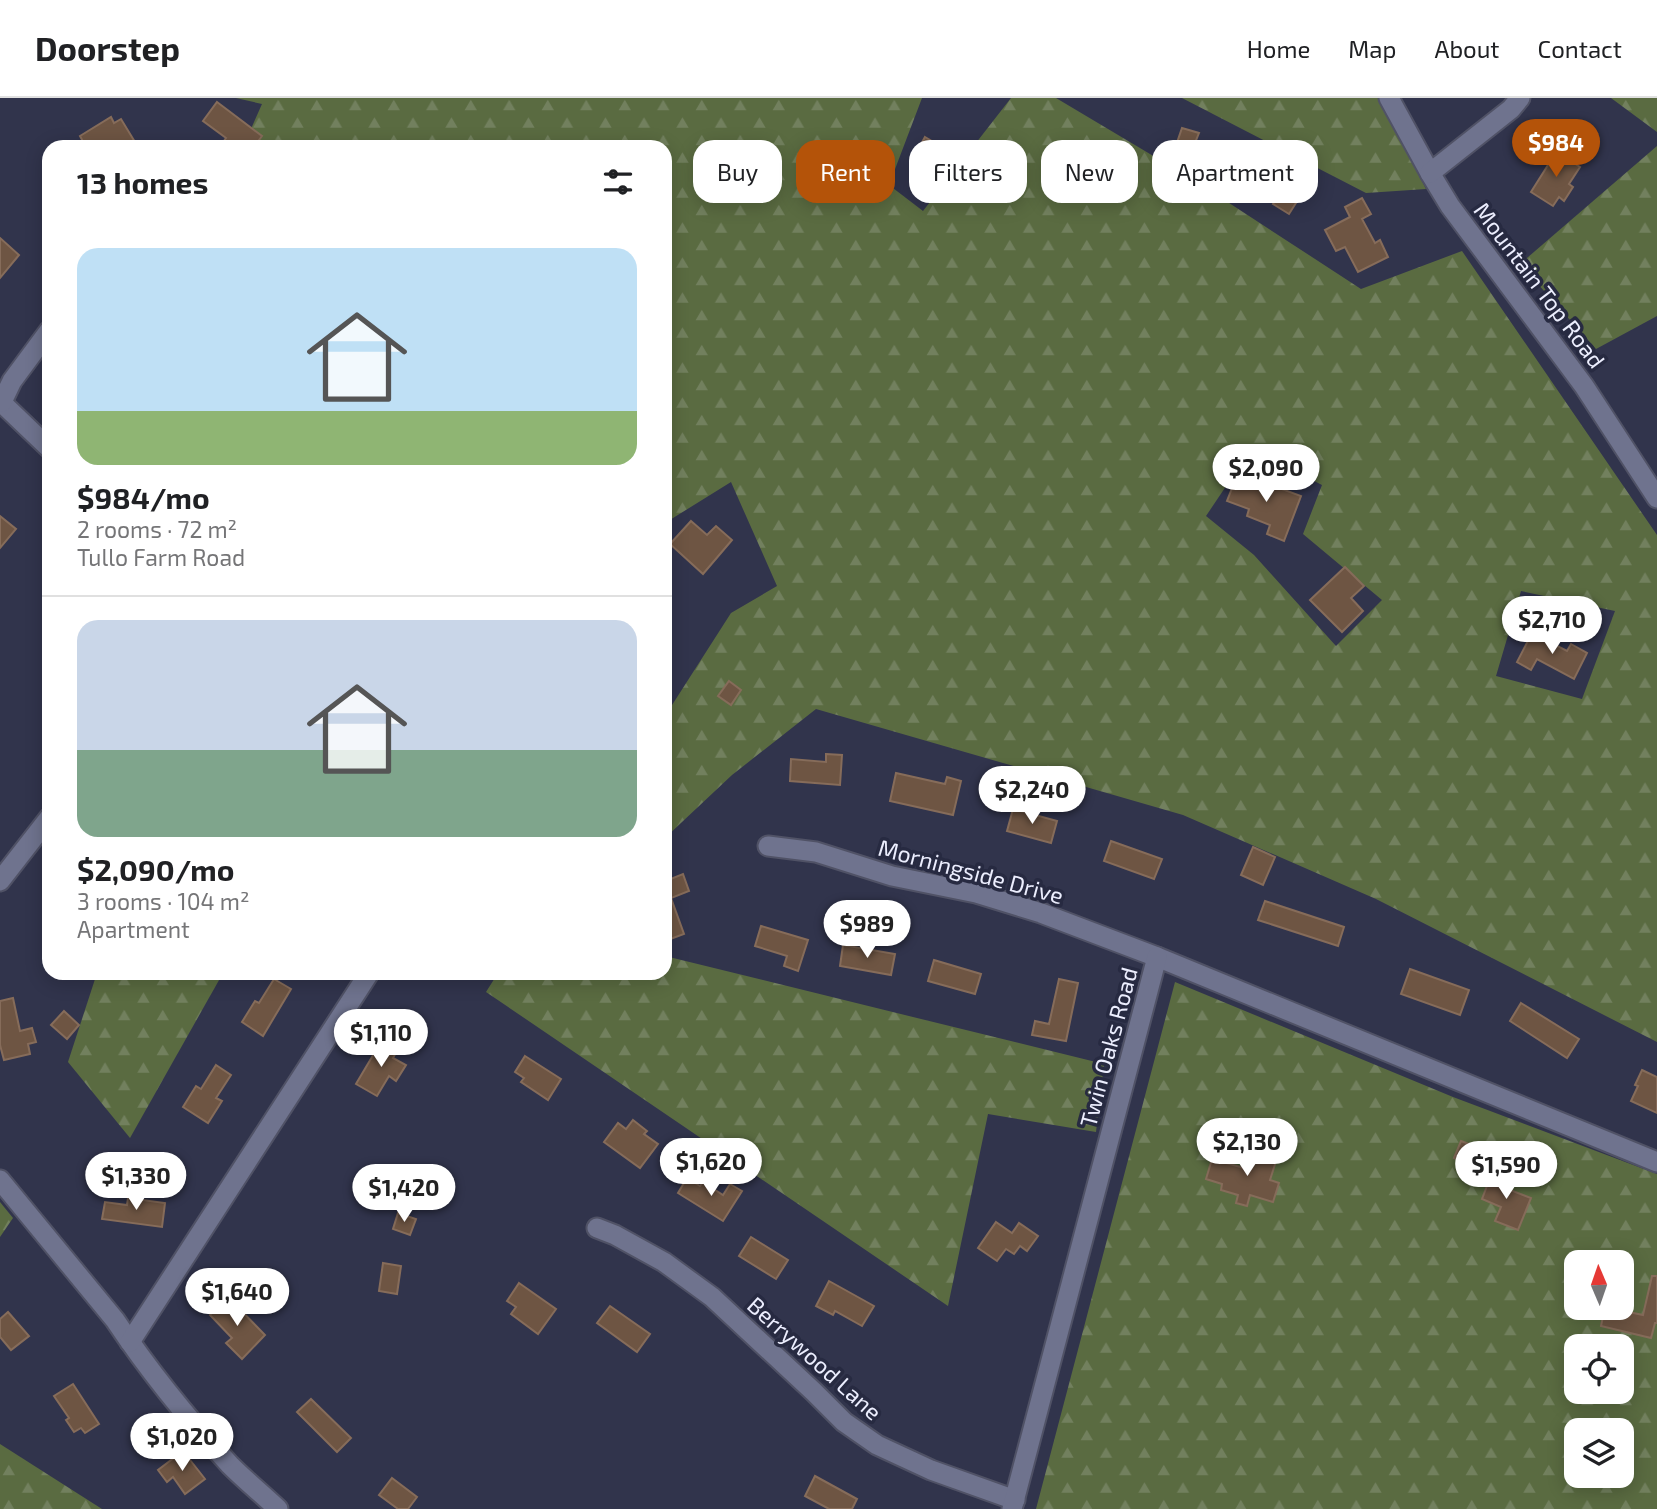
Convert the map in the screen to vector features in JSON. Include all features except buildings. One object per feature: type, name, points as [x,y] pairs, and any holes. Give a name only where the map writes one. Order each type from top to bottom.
[{"type":"street","name":"Mountain Top Road","points":[[1389,98],[1450,206],[1584,386],[1657,498]]},
{"type":"street","points":[[1430,173],[1511,109],[1520,98]]},
{"type":"street","points":[[42,340],[12,381],[1,402],[42,441]]},
{"type":"street","points":[[0,881],[42,827]]},
{"type":"street","name":"Morningside Drive","points":[[768,846],[816,852],[892,876],[976,893],[1041,913],[1157,957]]},
{"type":"street","name":"Twin Oaks Road","points":[[1014,1504],[1157,957],[1657,1162]]},
{"type":"street","points":[[130,1342],[364,980]]},
{"type":"street","points":[[0,1180],[115,1320],[170,1395],[232,1466],[278,1509]]},
{"type":"street","name":"Berrywood Lane","points":[[597,1228],[664,1262],[712,1297],[844,1422],[877,1445],[1014,1504]]},
{"type":"green space","points":[[236,98],[922,98],[895,169],[895,140],[796,140],[796,203],[895,203],[895,190],[909,203],[923,211],[929,203],[1027,203],[1027,140],[978,140],[1011,98],[1056,98],[1126,140],[1041,140],[1041,203],[1138,203],[1138,147],[1152,155],[1152,203],[1229,203],[1361,289],[1462,251],[1657,535],[1657,1042],[1376,899],[1183,815],[816,709],[732,775],[672,831],[672,705],[731,613],[777,586],[731,482],[672,519],[672,140],[246,140],[262,104]],"holes":[[[1251,449],[1322,485],[1303,534],[1382,600],[1336,646],[1254,555],[1206,516]],[[1521,591],[1615,611],[1582,699],[1496,676]]]},
{"type":"green space","points":[[1182,98],[1380,98],[1426,189],[1366,193],[1318,168],[1318,140],[1263,140]]},
{"type":"green space","points":[[1611,98],[1657,98],[1657,132]]},
{"type":"green space","points":[[1657,146],[1657,316],[1596,349],[1520,264]]},
{"type":"green space","points":[[672,958],[1104,1064],[1096,1132],[988,1114],[948,1306],[486,992],[494,980],[672,980]]},
{"type":"green space","points":[[95,980],[219,980],[130,1138],[68,1062]]},
{"type":"green space","points":[[1175,982],[1453,1097],[1657,1174],[1657,1509],[1036,1509]]},
{"type":"green space","points":[[0,1202],[13,1218],[0,1237]]},
{"type":"green space","points":[[0,1444],[102,1509],[0,1509]]}]
